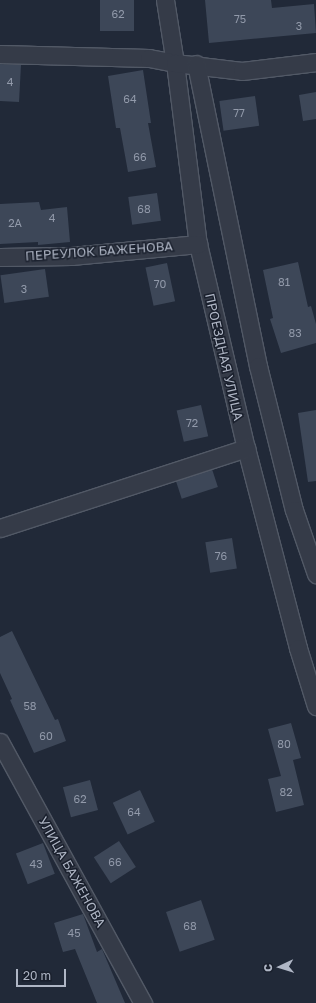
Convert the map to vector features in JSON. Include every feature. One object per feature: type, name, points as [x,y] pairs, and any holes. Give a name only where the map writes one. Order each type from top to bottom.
[{"type":"street","name":"ПРОЕЗДНАЯ УЛИЦА","points":[[165,0],[175,63],[198,244],[246,448],[298,648],[316,706]]},
{"type":"street","points":[[0,54],[149,58],[175,63],[196,64],[242,71],[316,62]]},
{"type":"street","points":[[196,64],[258,366],[294,510],[316,574]]},
{"type":"street","name":"ПЕРЕУЛОК БАЖЕНОВА","points":[[0,257],[71,256],[198,244]]},
{"type":"street","points":[[0,528],[246,448]]},
{"type":"street","name":"УЛИЦА БАЖЕНОВА","points":[[0,742],[143,1003]]},
{"type":"building","points":[[100,0],[134,0],[134,31],[100,31]]},
{"type":"building","points":[[205,0],[271,0],[272,8],[314,4],[316,33],[209,43]]},
{"type":"building","points":[[0,64],[21,65],[19,102],[0,101]]},
{"type":"building","points":[[143,70],[151,123],[148,123],[156,167],[128,172],[120,128],[116,128],[108,76]]},
{"type":"building","points":[[316,92],[316,119],[303,121],[299,95]]},
{"type":"building","points":[[255,96],[259,126],[224,131],[219,101]]},
{"type":"building","points":[[157,193],[161,221],[132,225],[128,197]]},
{"type":"building","points":[[39,202],[41,210],[67,207],[70,242],[38,245],[38,242],[0,244],[0,204]]},
{"type":"building","points":[[298,262],[308,307],[311,306],[316,324],[316,343],[281,353],[270,319],[273,318],[263,270]]},
{"type":"building","points":[[167,263],[175,301],[154,306],[145,268]]},
{"type":"building","points":[[45,269],[49,297],[4,303],[0,275]]},
{"type":"building","points":[[201,405],[208,436],[184,442],[177,411]]},
{"type":"building","points":[[316,410],[316,481],[308,482],[298,413]]},
{"type":"building","points":[[212,469],[218,487],[182,499],[176,481]]},
{"type":"building","points":[[232,538],[237,569],[210,573],[205,542]]},
{"type":"building","points":[[12,631],[55,720],[58,719],[66,741],[34,753],[10,700],[12,699],[0,673],[0,637]]},
{"type":"building","points":[[291,723],[301,758],[293,760],[304,805],[276,812],[268,779],[281,776],[268,729]]},
{"type":"building","points":[[90,780],[98,810],[71,817],[63,787]]},
{"type":"building","points":[[140,790],[155,822],[128,834],[113,803]]},
{"type":"building","points":[[119,841],[136,867],[111,883],[94,857]]},
{"type":"building","points":[[43,843],[55,874],[28,884],[16,853]]},
{"type":"building","points":[[201,900],[215,940],[180,952],[166,912]]},
{"type":"building","points":[[83,914],[97,952],[102,949],[125,1003],[97,1003],[75,949],[63,952],[54,923]]}]
